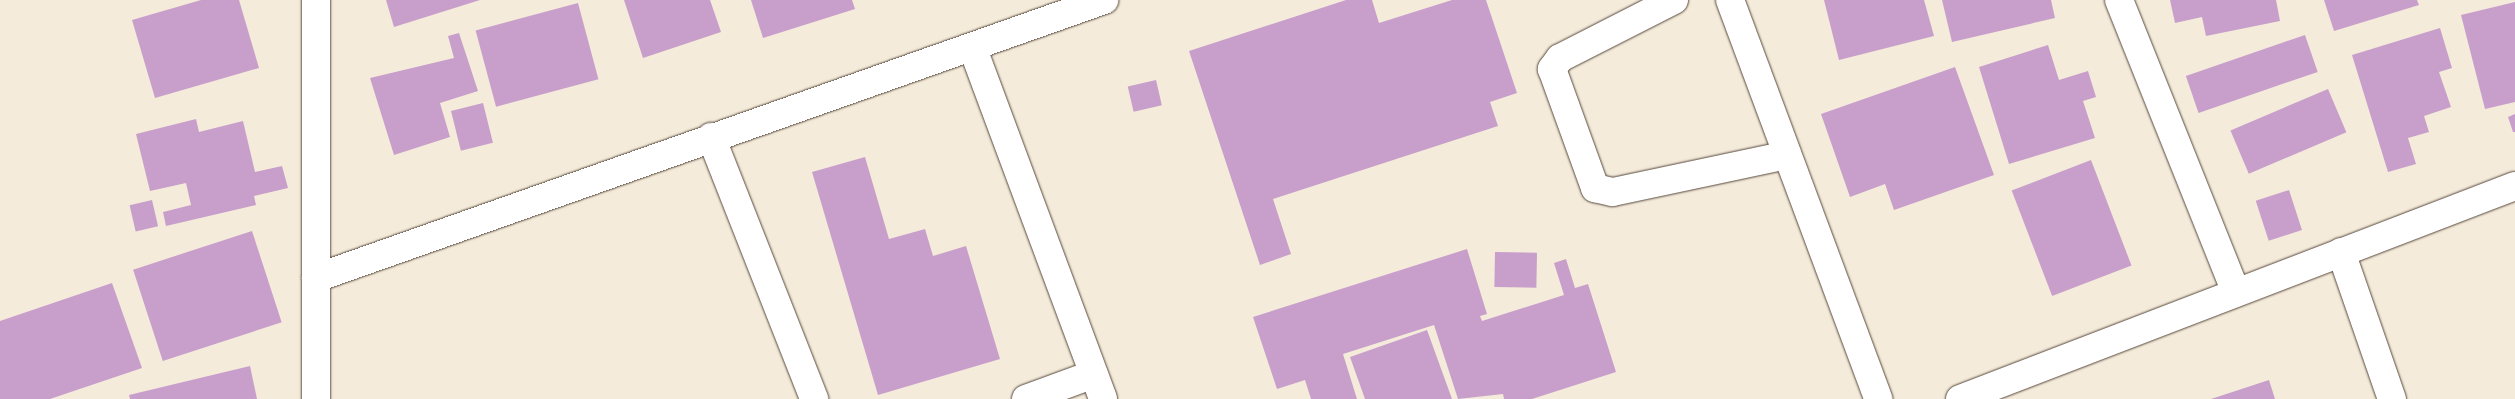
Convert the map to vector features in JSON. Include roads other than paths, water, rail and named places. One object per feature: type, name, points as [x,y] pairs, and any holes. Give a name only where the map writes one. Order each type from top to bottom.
[{"type":"street","points":[[316,0],[316,399]]},
{"type":"street","points":[[316,278],[711,138],[973,49],[1104,0]]},
{"type":"street","points":[[1674,0],[1560,58],[1552,69],[1595,188],[1613,192],[1787,155]]},
{"type":"street","points":[[1730,0],[1878,399]]},
{"type":"street","points":[[2119,0],[2236,293]]},
{"type":"street","points":[[973,49],[1098,387],[1026,399]]},
{"type":"street","points":[[711,138],[814,399]]},
{"type":"street","points":[[1960,399],[2515,186]]},
{"type":"street","points":[[2341,252],[2392,399]]}]
